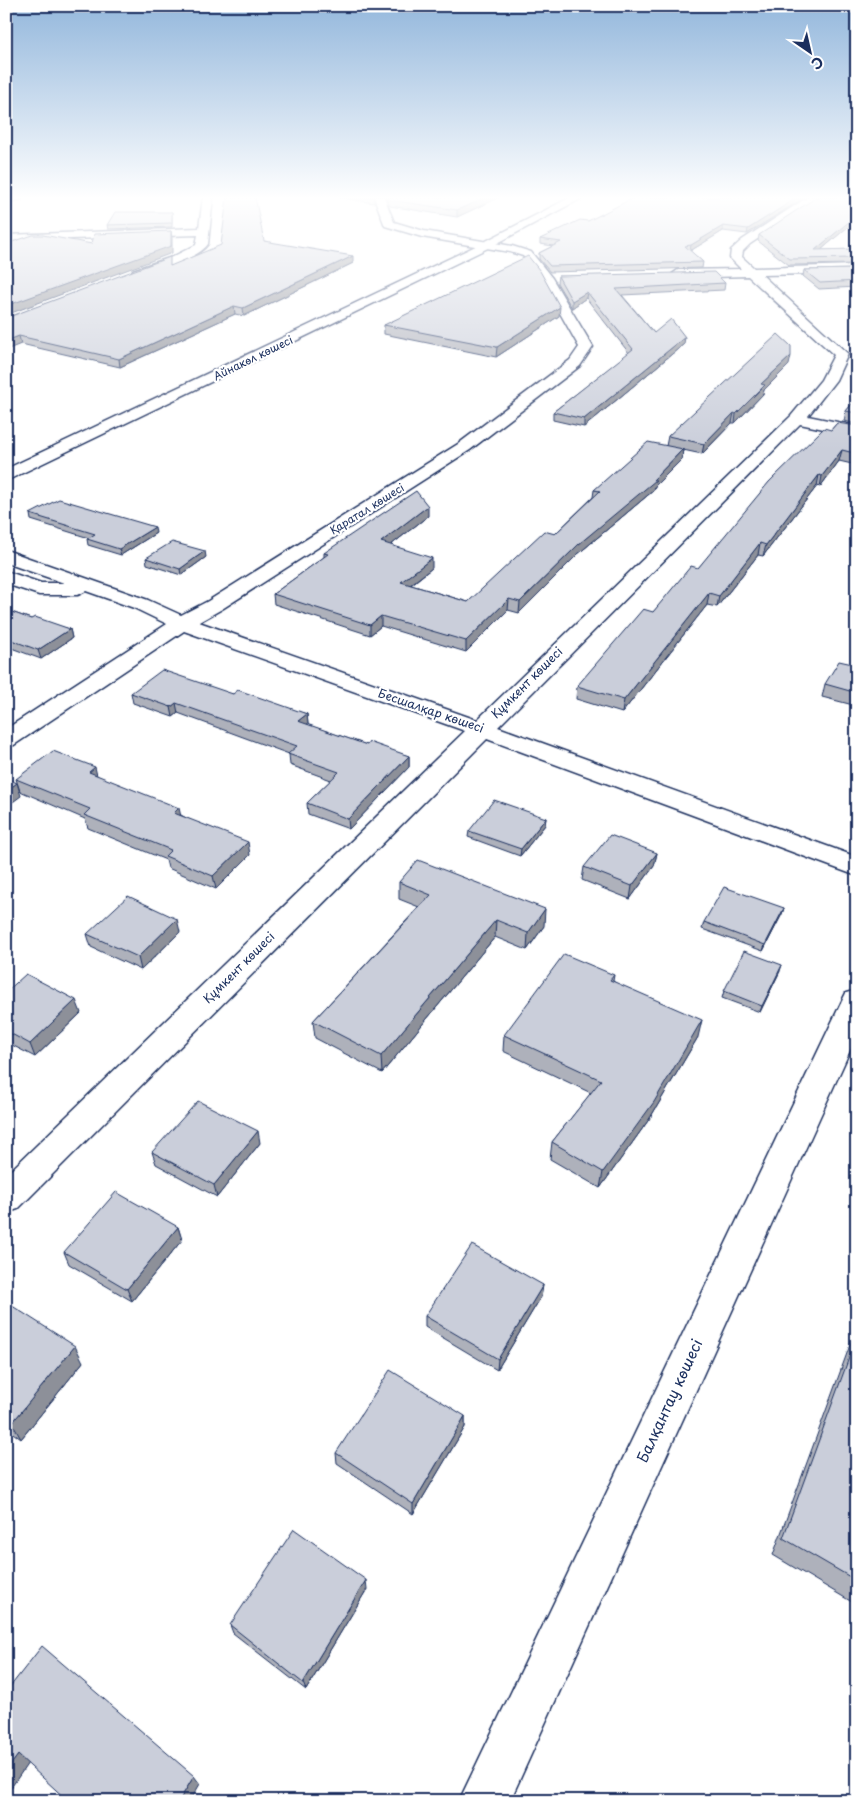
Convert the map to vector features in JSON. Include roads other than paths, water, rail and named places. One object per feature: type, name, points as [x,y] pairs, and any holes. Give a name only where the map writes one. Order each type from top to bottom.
[{"type":"street","name":"Айнакөл көшесі","points":[[6,476],[411,281]]},
{"type":"street","name":"Қаратал көшесі","points":[[6,740],[182,623],[215,605],[464,447],[575,363],[586,347],[553,281]]},
{"type":"street","name":"Құмкент көшесі","points":[[6,1198],[797,419],[821,392],[838,365],[841,354],[761,281]]},
{"type":"street","points":[[797,419],[857,431]]},
{"type":"street","name":"Бесшалқар көшесі","points":[[6,556],[141,604],[182,623],[481,729],[857,867]]},
{"type":"street","points":[[6,577],[39,588],[97,588]]},
{"type":"street","name":"Балқантау көшесі","points":[[484,1801],[857,1001]]}]
